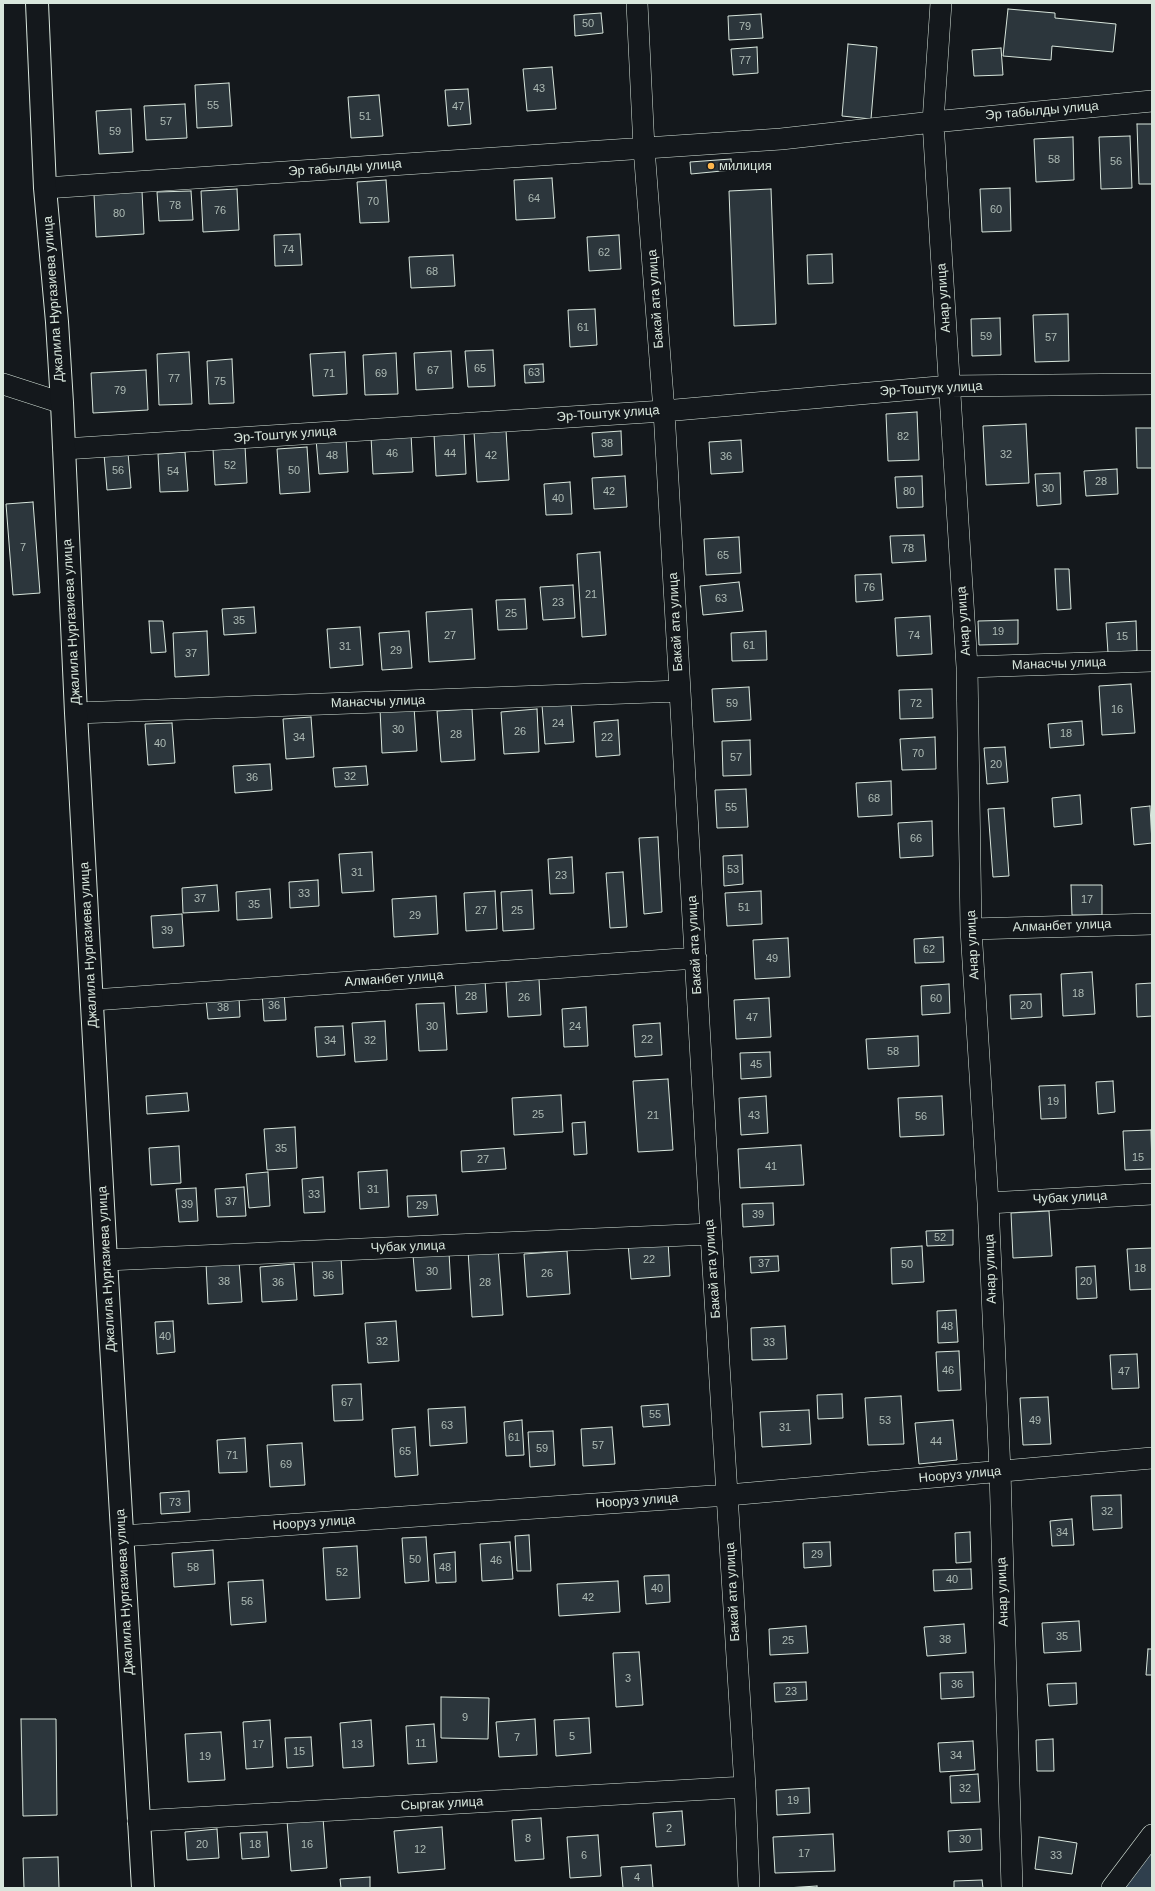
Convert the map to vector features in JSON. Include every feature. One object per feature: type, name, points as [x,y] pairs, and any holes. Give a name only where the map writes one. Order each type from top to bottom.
[{"type":"street","name":"Джалила Нургазиева улица","points":[[37,3],[45,188],[57,322],[62,403],[76,713],[143,1888]]},
{"type":"street","name":"Бакай ата улица","points":[[637,3],[644,148],[664,411],[711,1234],[745,1787],[749,1888]]},
{"type":"street","name":"Анар улица","points":[[941,3],[933,122],[967,667],[971,929],[988,1203],[1000,1472],[1012,1888]]},
{"type":"street","name":"Эр табылды улица","points":[[45,188],[781,139],[933,122],[1152,101]]},
{"type":"street","points":[[3,384],[62,403]]},
{"type":"street","name":"Эр-Тоштук улица","points":[[64,449],[664,411],[950,386],[1152,384]]},
{"type":"street","name":"Манасчы улица","points":[[967,667],[1152,661]]},
{"type":"street","name":"Манасчы улица","points":[[76,713],[680,691]]},
{"type":"street","name":"Алманбет улица","points":[[971,929],[1152,924]]},
{"type":"street","name":"Алманбет улица","points":[[93,1000],[696,958]]},
{"type":"street","name":"Чубак улица","points":[[988,1203],[1152,1194]]},
{"type":"street","name":"Чубак улица","points":[[106,1260],[711,1234]]},
{"type":"street","name":"Нооруз улица","points":[[122,1536],[728,1495],[1152,1458]]},
{"type":"street","name":"Сыргак улица","points":[[138,1820],[745,1787]]},
{"type":"street","points":[[1112,1888],[1152,1835]]},
{"type":"water","points":[[1152,1847],[1152,1888],[1126,1888],[1127,1876]]},
{"type":"building","points":[[1008,9],[1055,13],[1055,18],[1116,24],[1113,52],[1052,46],[1051,60],[1003,56]]},
{"type":"building","points":[[601,13],[603,33],[575,36],[574,15]]},
{"type":"building","points":[[761,14],[763,38],[729,40],[728,16]]},
{"type":"building","points":[[848,44],[877,47],[871,119],[842,116]]},
{"type":"building","points":[[757,47],[758,73],[733,75],[731,49]]},
{"type":"building","points":[[1001,48],[1003,75],[974,76],[972,50]]},
{"type":"building","points":[[552,67],[556,109],[527,111],[523,69]]},
{"type":"building","points":[[229,83],[232,126],[197,128],[195,85]]},
{"type":"building","points":[[468,89],[471,124],[448,126],[445,90]]},
{"type":"building","points":[[379,95],[383,136],[351,138],[348,97]]},
{"type":"building","points":[[185,104],[187,138],[146,140],[144,106]]},
{"type":"building","points":[[131,109],[133,152],[99,154],[96,111]]},
{"type":"building","points":[[1137,124],[1152,124],[1152,184],[1139,184]]},
{"type":"building","points":[[1130,136],[1132,188],[1101,189],[1099,137]]},
{"type":"building","points":[[1073,137],[1074,180],[1036,182],[1034,139]]},
{"type":"building","name":"милиция","points":[[731,159],[732,170],[691,174],[690,162]]},
{"type":"building","points":[[552,178],[555,218],[516,220],[514,180]]},
{"type":"building","points":[[386,180],[389,222],[360,223],[357,182]]},
{"type":"building","points":[[1010,188],[1011,231],[982,232],[980,189]]},
{"type":"building","points":[[237,189],[239,230],[203,232],[201,191]]},
{"type":"building","points":[[771,189],[776,324],[734,326],[729,191]]},
{"type":"building","points":[[142,191],[144,234],[96,237],[94,194]]},
{"type":"building","points":[[191,191],[193,220],[159,221],[157,192]]},
{"type":"building","points":[[300,234],[302,265],[275,266],[274,235]]},
{"type":"building","points":[[619,235],[621,269],[589,271],[587,237]]},
{"type":"building","points":[[832,254],[833,283],[808,284],[807,255]]},
{"type":"building","points":[[453,255],[455,286],[411,288],[409,257]]},
{"type":"building","points":[[595,309],[597,345],[570,347],[568,310]]},
{"type":"building","points":[[1068,314],[1069,361],[1035,362],[1033,315]]},
{"type":"building","points":[[1000,318],[1001,355],[972,356],[971,319]]},
{"type":"building","points":[[493,350],[495,386],[468,387],[465,351]]},
{"type":"building","points":[[451,351],[453,388],[416,390],[414,353]]},
{"type":"building","points":[[189,352],[192,404],[159,405],[157,354]]},
{"type":"building","points":[[345,352],[347,394],[313,396],[310,354]]},
{"type":"building","points":[[396,353],[398,394],[365,395],[363,355]]},
{"type":"building","points":[[232,359],[234,403],[209,404],[207,361]]},
{"type":"building","points":[[543,364],[544,382],[525,383],[524,365]]},
{"type":"building","points":[[146,370],[148,410],[93,413],[91,373]]},
{"type":"building","points":[[917,412],[919,460],[888,461],[886,414]]},
{"type":"building","points":[[1026,424],[1029,483],[986,485],[983,426]]},
{"type":"building","points":[[1136,428],[1152,428],[1152,468],[1137,468]]},
{"type":"building","points":[[506,430],[509,480],[477,482],[474,432]]},
{"type":"building","points":[[621,431],[622,455],[594,457],[592,433]]},
{"type":"building","points":[[464,432],[466,474],[436,476],[434,434]]},
{"type":"building","points":[[411,434],[413,472],[373,474],[371,437]]},
{"type":"building","points":[[346,438],[348,472],[319,474],[316,439]]},
{"type":"building","points":[[741,440],[743,472],[711,474],[709,442]]},
{"type":"building","points":[[245,446],[247,483],[215,485],[213,449]]},
{"type":"building","points":[[307,447],[310,492],[280,494],[277,449]]},
{"type":"building","points":[[185,452],[188,491],[160,492],[158,454]]},
{"type":"building","points":[[128,453],[131,488],[107,490],[104,454]]},
{"type":"building","points":[[1117,469],[1118,494],[1086,496],[1084,471]]},
{"type":"building","points":[[1060,473],[1061,504],[1037,506],[1035,474]]},
{"type":"building","points":[[625,476],[627,507],[594,509],[592,478]]},
{"type":"building","points":[[922,476],[923,507],[897,508],[895,477]]},
{"type":"building","points":[[570,482],[572,514],[546,515],[544,484]]},
{"type":"building","points":[[33,502],[40,593],[13,595],[6,504]]},
{"type":"building","points":[[924,535],[926,561],[892,563],[890,536]]},
{"type":"building","points":[[739,537],[741,573],[706,575],[704,539]]},
{"type":"building","points":[[600,552],[606,635],[582,637],[577,554]]},
{"type":"building","points":[[1055,569],[1069,569],[1071,609],[1057,610]]},
{"type":"building","points":[[881,574],[883,600],[856,602],[855,575]]},
{"type":"building","points":[[739,582],[743,611],[703,615],[700,586]]},
{"type":"building","points":[[573,585],[575,618],[543,620],[540,587]]},
{"type":"building","points":[[525,599],[527,629],[498,630],[496,600]]},
{"type":"building","points":[[254,607],[256,633],[224,635],[222,609]]},
{"type":"building","points":[[472,609],[475,659],[429,662],[426,612]]},
{"type":"building","points":[[930,616],[932,654],[897,656],[895,618]]},
{"type":"building","points":[[1018,620],[1018,644],[979,645],[978,621]]},
{"type":"building","points":[[149,621],[163,621],[166,652],[151,653]]},
{"type":"building","points":[[1136,621],[1137,651],[1108,653],[1106,623]]},
{"type":"building","points":[[360,627],[363,665],[330,668],[327,629]]},
{"type":"building","points":[[207,631],[209,675],[175,677],[173,633]]},
{"type":"building","points":[[409,631],[412,668],[382,670],[379,633]]},
{"type":"building","points":[[766,631],[767,660],[732,661],[731,633]]},
{"type":"building","points":[[1131,684],[1135,733],[1102,735],[1099,686]]},
{"type":"building","points":[[749,687],[751,720],[714,722],[712,689]]},
{"type":"building","points":[[932,689],[933,718],[900,719],[899,690]]},
{"type":"building","points":[[571,703],[574,742],[545,744],[542,705]]},
{"type":"building","points":[[414,707],[417,751],[382,753],[380,709]]},
{"type":"building","points":[[472,709],[475,760],[441,762],[437,711]]},
{"type":"building","points":[[537,709],[539,752],[504,754],[501,712]]},
{"type":"building","points":[[311,717],[314,757],[286,759],[283,719]]},
{"type":"building","points":[[618,720],[620,755],[596,757],[594,722]]},
{"type":"building","points":[[1082,721],[1084,745],[1050,748],[1048,724]]},
{"type":"building","points":[[172,723],[175,763],[148,765],[145,724]]},
{"type":"building","points":[[935,737],[936,769],[902,770],[900,739]]},
{"type":"building","points":[[750,740],[751,775],[723,776],[722,741]]},
{"type":"building","points":[[1005,747],[1008,782],[987,784],[984,748]]},
{"type":"building","points":[[270,764],[272,790],[235,793],[233,766]]},
{"type":"building","points":[[366,766],[368,785],[335,787],[333,768]]},
{"type":"building","points":[[891,781],[892,815],[858,817],[856,783]]},
{"type":"building","points":[[746,789],[748,827],[717,828],[715,790]]},
{"type":"building","points":[[1080,795],[1082,824],[1054,827],[1052,798]]},
{"type":"building","points":[[1150,806],[1152,843],[1134,845],[1131,808]]},
{"type":"building","points":[[1004,808],[1009,876],[993,877],[988,809]]},
{"type":"building","points":[[932,821],[933,856],[900,858],[898,823]]},
{"type":"building","points":[[658,837],[662,912],[644,914],[639,838]]},
{"type":"building","points":[[372,852],[374,891],[342,893],[339,854]]},
{"type":"building","points":[[742,855],[743,884],[724,886],[723,856]]},
{"type":"building","points":[[572,857],[574,893],[550,894],[548,859]]},
{"type":"building","points":[[623,872],[627,927],[610,928],[606,873]]},
{"type":"building","points":[[318,880],[319,906],[290,908],[289,882]]},
{"type":"building","points":[[217,885],[219,911],[183,913],[182,888]]},
{"type":"building","points":[[1071,885],[1102,885],[1102,915],[1072,915]]},
{"type":"building","points":[[270,889],[272,918],[237,920],[236,892]]},
{"type":"building","points":[[532,890],[534,929],[503,931],[501,892]]},
{"type":"building","points":[[495,891],[497,929],[466,931],[464,893]]},
{"type":"building","points":[[761,891],[762,924],[727,926],[725,893]]},
{"type":"building","points":[[436,896],[438,934],[394,937],[392,899]]},
{"type":"building","points":[[182,914],[184,946],[153,948],[151,916]]},
{"type":"building","points":[[943,937],[944,962],[915,963],[914,939]]},
{"type":"building","points":[[788,938],[790,977],[755,979],[753,940]]},
{"type":"building","points":[[1092,972],[1095,1014],[1063,1016],[1061,974]]},
{"type":"building","points":[[539,979],[541,1015],[508,1017],[506,982]]},
{"type":"building","points":[[485,980],[487,1012],[457,1014],[455,982]]},
{"type":"building","points":[[1152,983],[1152,1016],[1137,1017],[1136,984]]},
{"type":"building","points":[[949,984],[950,1013],[922,1015],[921,986]]},
{"type":"building","points":[[284,991],[286,1020],[264,1021],[262,992]]},
{"type":"building","points":[[1041,994],[1042,1017],[1011,1019],[1010,995]]},
{"type":"building","points":[[239,997],[240,1017],[208,1019],[206,999]]},
{"type":"building","points":[[769,998],[771,1037],[736,1039],[734,1000]]},
{"type":"building","points":[[444,1003],[447,1050],[419,1051],[416,1004]]},
{"type":"building","points":[[586,1007],[588,1046],[564,1047],[562,1009]]},
{"type":"building","points":[[385,1021],[387,1060],[355,1062],[352,1023]]},
{"type":"building","points":[[660,1023],[662,1055],[635,1057],[633,1025]]},
{"type":"building","points":[[343,1026],[345,1055],[317,1057],[315,1027]]},
{"type":"building","points":[[918,1036],[919,1066],[868,1069],[866,1039]]},
{"type":"building","points":[[770,1052],[771,1077],[741,1079],[740,1053]]},
{"type":"building","points":[[668,1079],[673,1150],[638,1152],[633,1081]]},
{"type":"building","points":[[1113,1081],[1115,1112],[1098,1114],[1096,1082]]},
{"type":"building","points":[[1065,1085],[1066,1118],[1041,1119],[1039,1086]]},
{"type":"building","points":[[187,1093],[189,1111],[147,1114],[146,1096]]},
{"type":"building","points":[[561,1095],[563,1132],[514,1135],[512,1098]]},
{"type":"building","points":[[766,1096],[768,1133],[741,1135],[739,1098]]},
{"type":"building","points":[[942,1096],[944,1135],[900,1137],[898,1098]]},
{"type":"building","points":[[585,1122],[587,1154],[574,1155],[572,1123]]},
{"type":"building","points":[[295,1127],[297,1168],[267,1170],[264,1129]]},
{"type":"building","points":[[1151,1130],[1152,1169],[1125,1170],[1123,1131]]},
{"type":"building","points":[[801,1145],[804,1185],[740,1188],[738,1149]]},
{"type":"building","points":[[179,1146],[181,1183],[151,1185],[149,1148]]},
{"type":"building","points":[[504,1148],[506,1169],[462,1172],[461,1151]]},
{"type":"building","points":[[387,1170],[389,1207],[360,1209],[358,1172]]},
{"type":"building","points":[[268,1172],[270,1206],[249,1208],[246,1174]]},
{"type":"building","points":[[323,1177],[325,1212],[304,1213],[302,1179]]},
{"type":"building","points":[[244,1187],[246,1216],[217,1217],[215,1189]]},
{"type":"building","points":[[196,1188],[198,1221],[179,1222],[176,1189]]},
{"type":"building","points":[[436,1195],[438,1215],[408,1217],[407,1196]]},
{"type":"building","points":[[773,1203],[774,1225],[743,1227],[742,1204]]},
{"type":"building","points":[[1049,1211],[1052,1256],[1013,1258],[1011,1213]]},
{"type":"building","points":[[953,1230],[953,1245],[927,1246],[926,1231]]},
{"type":"building","points":[[668,1241],[670,1276],[631,1279],[628,1243]]},
{"type":"building","points":[[922,1246],[924,1282],[892,1284],[891,1248]]},
{"type":"building","points":[[498,1248],[503,1315],[472,1317],[468,1250]]},
{"type":"building","points":[[1152,1248],[1152,1289],[1130,1290],[1127,1249]]},
{"type":"building","points":[[567,1251],[570,1294],[527,1297],[524,1254]]},
{"type":"building","points":[[449,1252],[451,1289],[416,1291],[413,1255]]},
{"type":"building","points":[[778,1256],[779,1271],[751,1273],[750,1257]]},
{"type":"building","points":[[341,1257],[343,1294],[314,1296],[312,1258]]},
{"type":"building","points":[[239,1261],[242,1302],[208,1304],[206,1263]]},
{"type":"building","points":[[294,1264],[297,1300],[262,1302],[260,1267]]},
{"type":"building","points":[[1095,1266],[1097,1298],[1077,1299],[1076,1267]]},
{"type":"building","points":[[956,1310],[958,1342],[938,1343],[937,1311]]},
{"type":"building","points":[[173,1321],[175,1352],[157,1354],[155,1322]]},
{"type":"building","points":[[396,1321],[399,1361],[368,1363],[365,1323]]},
{"type":"building","points":[[785,1326],[787,1359],[752,1360],[751,1328]]},
{"type":"building","points":[[959,1351],[961,1390],[938,1391],[936,1352]]},
{"type":"building","points":[[1137,1354],[1139,1388],[1112,1389],[1110,1355]]},
{"type":"building","points":[[361,1384],[363,1420],[334,1421],[332,1385]]},
{"type":"building","points":[[842,1394],[843,1418],[818,1419],[817,1395]]},
{"type":"building","points":[[901,1396],[904,1444],[868,1445],[865,1398]]},
{"type":"building","points":[[1048,1397],[1051,1444],[1023,1445],[1020,1398]]},
{"type":"building","points":[[668,1404],[670,1425],[643,1427],[641,1406]]},
{"type":"building","points":[[465,1407],[467,1443],[430,1446],[428,1409]]},
{"type":"building","points":[[809,1410],[811,1444],[762,1447],[760,1412]]},
{"type":"building","points":[[522,1420],[524,1455],[506,1456],[504,1422]]},
{"type":"building","points":[[953,1420],[957,1460],[919,1464],[915,1423]]},
{"type":"building","points":[[415,1427],[418,1475],[395,1477],[392,1429]]},
{"type":"building","points":[[612,1427],[615,1464],[583,1466],[581,1429]]},
{"type":"building","points":[[553,1431],[555,1465],[530,1467],[528,1432]]},
{"type":"building","points":[[245,1438],[247,1472],[219,1473],[217,1440]]},
{"type":"building","points":[[302,1443],[305,1485],[270,1487],[267,1445]]},
{"type":"building","points":[[189,1491],[190,1512],[161,1514],[160,1493]]},
{"type":"building","points":[[1121,1495],[1122,1528],[1093,1530],[1091,1496]]},
{"type":"building","points":[[1072,1519],[1074,1545],[1052,1546],[1050,1521]]},
{"type":"building","points":[[970,1532],[971,1562],[956,1563],[955,1533]]},
{"type":"building","points":[[529,1535],[531,1571],[517,1571],[515,1536]]},
{"type":"building","points":[[426,1537],[429,1581],[405,1583],[402,1538]]},
{"type":"building","points":[[510,1542],[513,1579],[482,1581],[480,1544]]},
{"type":"building","points":[[830,1542],[831,1566],[804,1568],[803,1543]]},
{"type":"building","points":[[357,1546],[360,1598],[326,1600],[323,1548]]},
{"type":"building","points":[[213,1550],[215,1584],[174,1587],[172,1553]]},
{"type":"building","points":[[455,1552],[456,1582],[436,1583],[434,1554]]},
{"type":"building","points":[[971,1569],[972,1589],[934,1591],[933,1570]]},
{"type":"building","points":[[669,1575],[670,1602],[646,1604],[644,1576]]},
{"type":"building","points":[[263,1580],[266,1622],[231,1625],[228,1582]]},
{"type":"building","points":[[618,1581],[620,1612],[559,1616],[557,1584]]},
{"type":"building","points":[[1079,1621],[1081,1651],[1044,1653],[1042,1623]]},
{"type":"building","points":[[964,1624],[966,1653],[927,1656],[924,1627]]},
{"type":"building","points":[[806,1626],[808,1653],[770,1655],[769,1629]]},
{"type":"building","points":[[1148,1649],[1152,1649],[1152,1675],[1146,1675]]},
{"type":"building","points":[[639,1652],[643,1705],[616,1707],[613,1653]]},
{"type":"building","points":[[973,1672],[974,1697],[941,1699],[940,1673]]},
{"type":"building","points":[[806,1682],[807,1700],[775,1702],[774,1683]]},
{"type":"building","points":[[1076,1683],[1077,1704],[1049,1706],[1047,1684]]},
{"type":"building","points":[[441,1697],[489,1698],[488,1739],[441,1738]]},
{"type":"building","points":[[589,1718],[591,1753],[556,1756],[554,1720]]},
{"type":"building","points":[[21,1719],[56,1719],[57,1815],[23,1816]]},
{"type":"building","points":[[535,1719],[537,1755],[499,1757],[496,1722]]},
{"type":"building","points":[[270,1720],[273,1767],[246,1769],[243,1722]]},
{"type":"building","points":[[371,1720],[374,1766],[343,1768],[340,1723]]},
{"type":"building","points":[[434,1724],[437,1762],[408,1764],[406,1726]]},
{"type":"building","points":[[221,1732],[225,1780],[188,1782],[185,1734]]},
{"type":"building","points":[[311,1737],[313,1766],[287,1768],[285,1738]]},
{"type":"building","points":[[1053,1739],[1054,1771],[1037,1771],[1036,1740]]},
{"type":"building","points":[[973,1741],[975,1770],[940,1772],[938,1743]]},
{"type":"building","points":[[978,1774],[980,1802],[951,1803],[950,1776]]},
{"type":"building","points":[[809,1788],[810,1813],[777,1815],[776,1790]]},
{"type":"building","points":[[682,1811],[685,1845],[656,1847],[653,1813]]},
{"type":"building","points":[[323,1818],[327,1868],[291,1871],[287,1821]]},
{"type":"building","points":[[541,1818],[544,1859],[515,1861],[512,1820]]},
{"type":"building","points":[[442,1827],[445,1869],[398,1873],[394,1831]]},
{"type":"building","points":[[217,1829],[219,1858],[187,1860],[185,1832]]},
{"type":"building","points":[[981,1829],[982,1850],[949,1852],[948,1831]]},
{"type":"building","points":[[267,1832],[269,1857],[242,1859],[240,1833]]},
{"type":"building","points":[[833,1834],[835,1871],[775,1873],[773,1837]]},
{"type":"building","points":[[598,1835],[601,1876],[570,1878],[567,1837]]},
{"type":"building","points":[[1039,1837],[1077,1843],[1072,1874],[1035,1869]]},
{"type":"building","points":[[58,1857],[59,1888],[24,1888],[23,1858]]},
{"type":"building","points":[[651,1865],[653,1888],[623,1888],[621,1867]]},
{"type":"building","points":[[370,1877],[370,1888],[341,1888],[340,1879]]},
{"type":"building","points":[[982,1880],[983,1888],[954,1888],[954,1881]]},
{"type":"building","points":[[817,1886],[817,1888],[786,1888]]},
{"type":"place","name":"милиция","points":[[711,166]]}]
